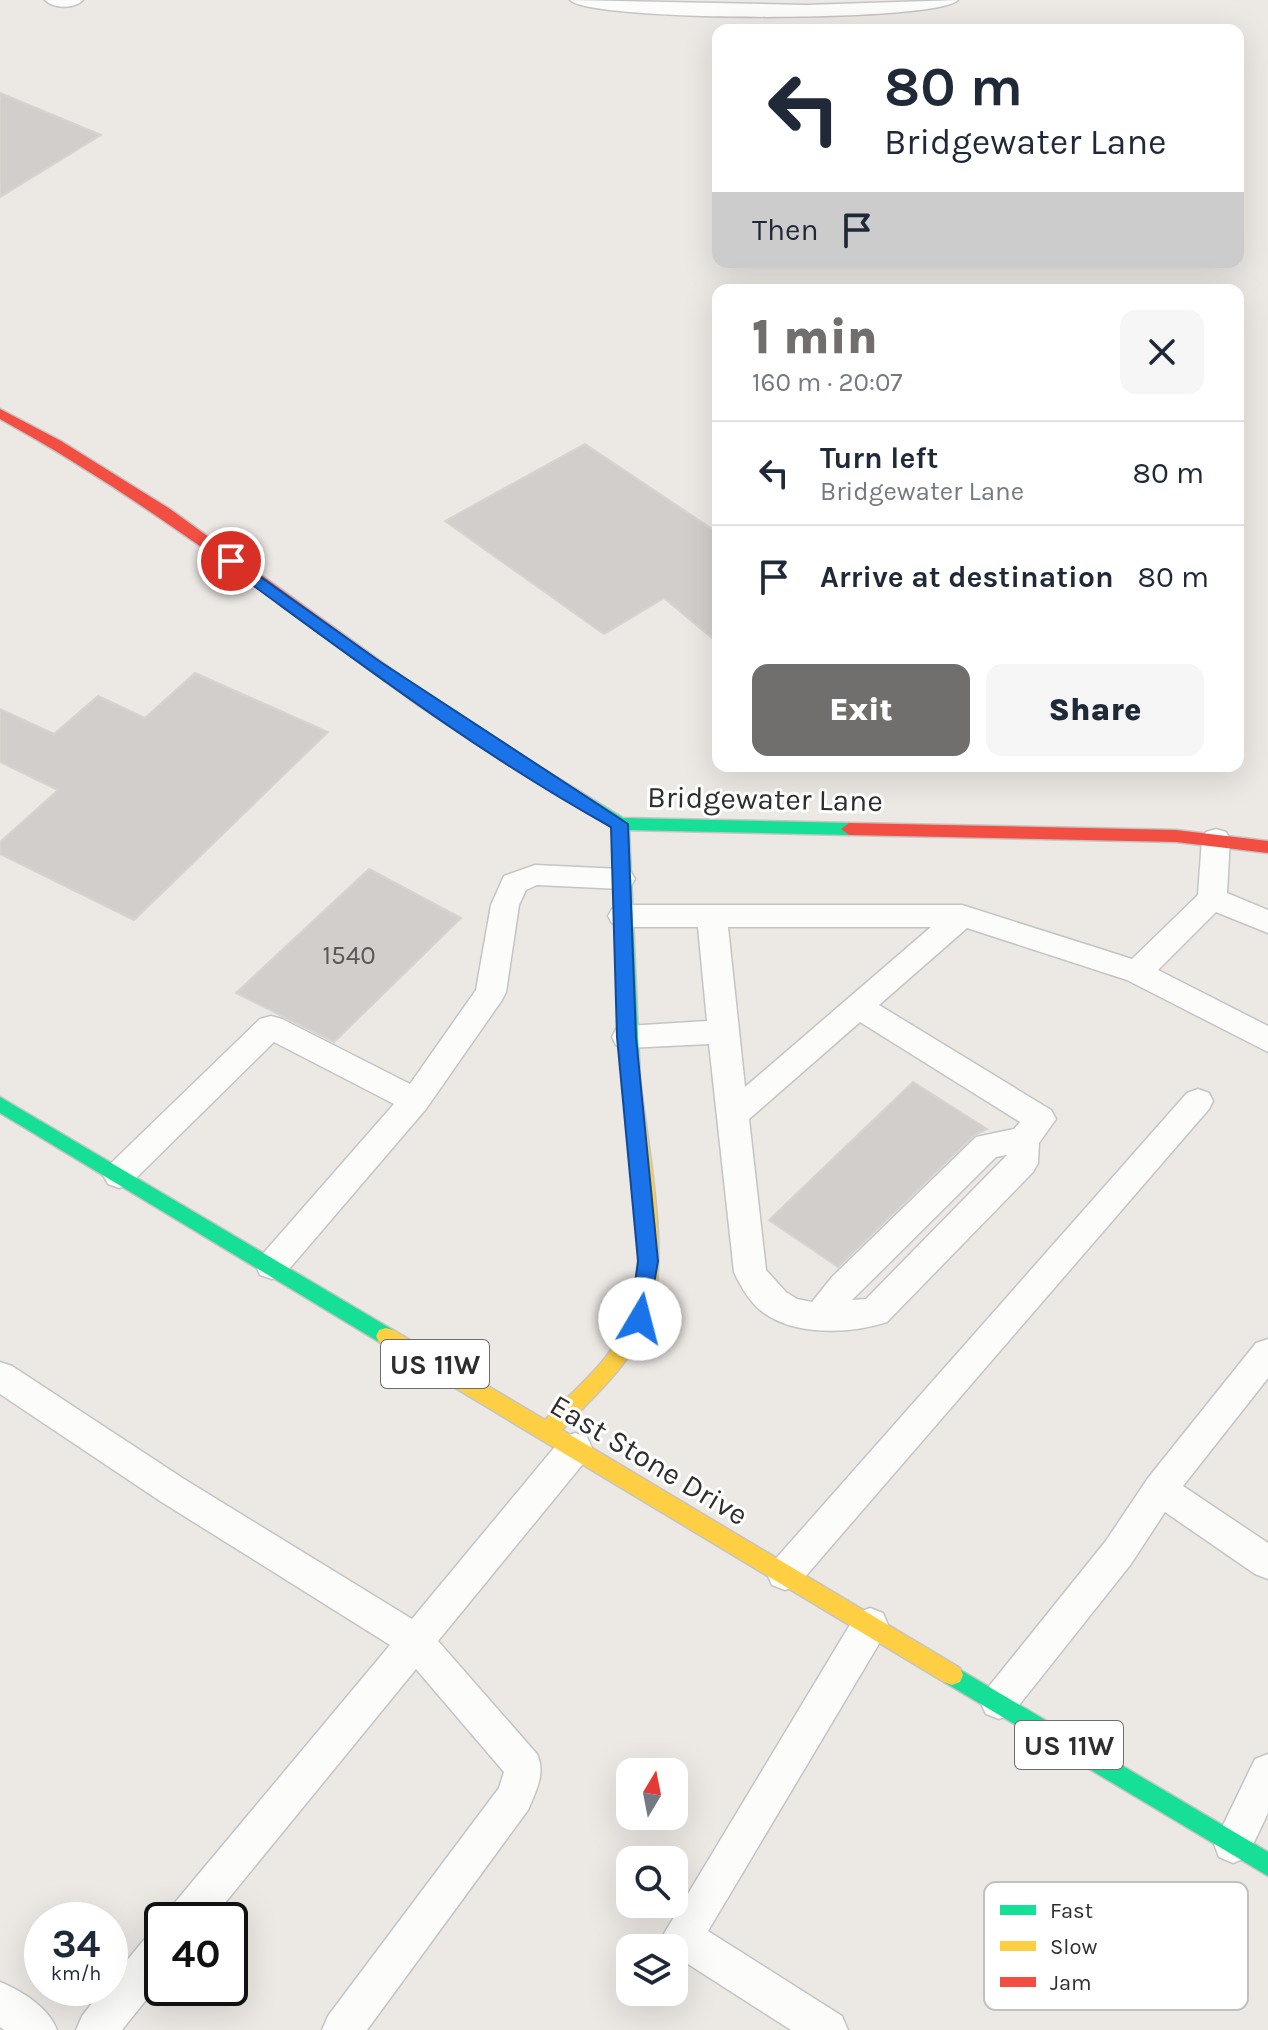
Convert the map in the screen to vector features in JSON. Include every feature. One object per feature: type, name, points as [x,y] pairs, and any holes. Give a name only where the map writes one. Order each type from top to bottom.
[{"type":"main road","name":"Bridgewater Lane","points":[[0,413],[112,475],[373,664],[572,798],[620,824],[1176,836],[1268,847]]},
{"type":"main road","points":[[561,1440],[624,1348],[640,1319],[648,1261],[627,1037],[620,824]]},
{"type":"main road","name":"East Stone Drive","points":[[0,1104],[1268,1865]]},
{"type":"lane","points":[[55,0],[73,0]]},
{"type":"lane","points":[[580,0],[649,10],[753,5],[870,10],[948,0]]},
{"type":"lane","points":[[1137,972],[1212,898],[1216,839]]},
{"type":"lane","points":[[272,1266],[415,1101],[491,992],[505,905],[514,883],[535,875],[621,879]]},
{"type":"lane","points":[[1212,898],[1268,922]]},
{"type":"lane","points":[[622,916],[962,916],[1137,972],[1268,1040]]},
{"type":"lane","points":[[712,916],[750,1272],[760,1293],[780,1309],[819,1317],[875,1312],[1022,1163],[1032,1129],[860,1008]]},
{"type":"lane","points":[[733,1115],[860,1008],[962,916]]},
{"type":"lane","points":[[119,1175],[271,1027],[415,1101]]},
{"type":"lane","points":[[627,1037],[723,1032]]},
{"type":"lane","points":[[785,1574],[1198,1101]]},
{"type":"lane","points":[[999,1702],[1118,1553],[1160,1489],[1268,1353]]},
{"type":"lane","points":[[0,1376],[172,1490],[414,1640],[524,1767],[515,1797],[342,2030]]},
{"type":"lane","points":[[201,1902],[414,1640],[561,1440]]},
{"type":"lane","points":[[1160,1489],[1268,1563]]},
{"type":"lane","points":[[828,2030],[682,1937],[870,1625]]},
{"type":"lane","points":[[1233,1844],[1268,1772]]},
{"type":"lane","points":[[96,2030],[144,1971]]},
{"type":"lane","points":[[0,2002],[37,2030]]},
{"type":"building","points":[[0,93],[101,135],[0,197]]},
{"type":"building","points":[[585,444],[712,529],[712,638],[664,598],[604,634],[445,521]]},
{"type":"building","points":[[195,673],[328,732],[134,920],[0,854],[0,842],[58,790],[0,762],[0,709],[54,734],[98,696],[145,718]]},
{"type":"building","points":[[369,869],[461,918],[334,1042],[236,993]]},
{"type":"building","points":[[913,1082],[987,1129],[974,1135],[838,1267],[769,1220]]},
{"type":"traffic: fast","points":[[424,701],[522,766],[620,824],[849,829]]},
{"type":"traffic: fast","points":[[620,824],[631,1080]]},
{"type":"traffic: fast","points":[[0,1104],[386,1336]]},
{"type":"traffic: fast","points":[[952,1675],[1268,1865]]},
{"type":"traffic: slow","points":[[548,1431],[619,1352],[638,1323],[644,1302],[647,1274],[645,1205],[631,1080]]},
{"type":"traffic: slow","points":[[386,1336],[952,1675]]},
{"type":"traffic: jam","points":[[0,413],[111,477],[424,701]]},
{"type":"traffic: jam","points":[[849,829],[1176,836],[1268,847]]},
{"type":"route","points":[[231,561],[373,664],[572,798],[620,824],[627,1037],[648,1261],[640,1319]]}]
